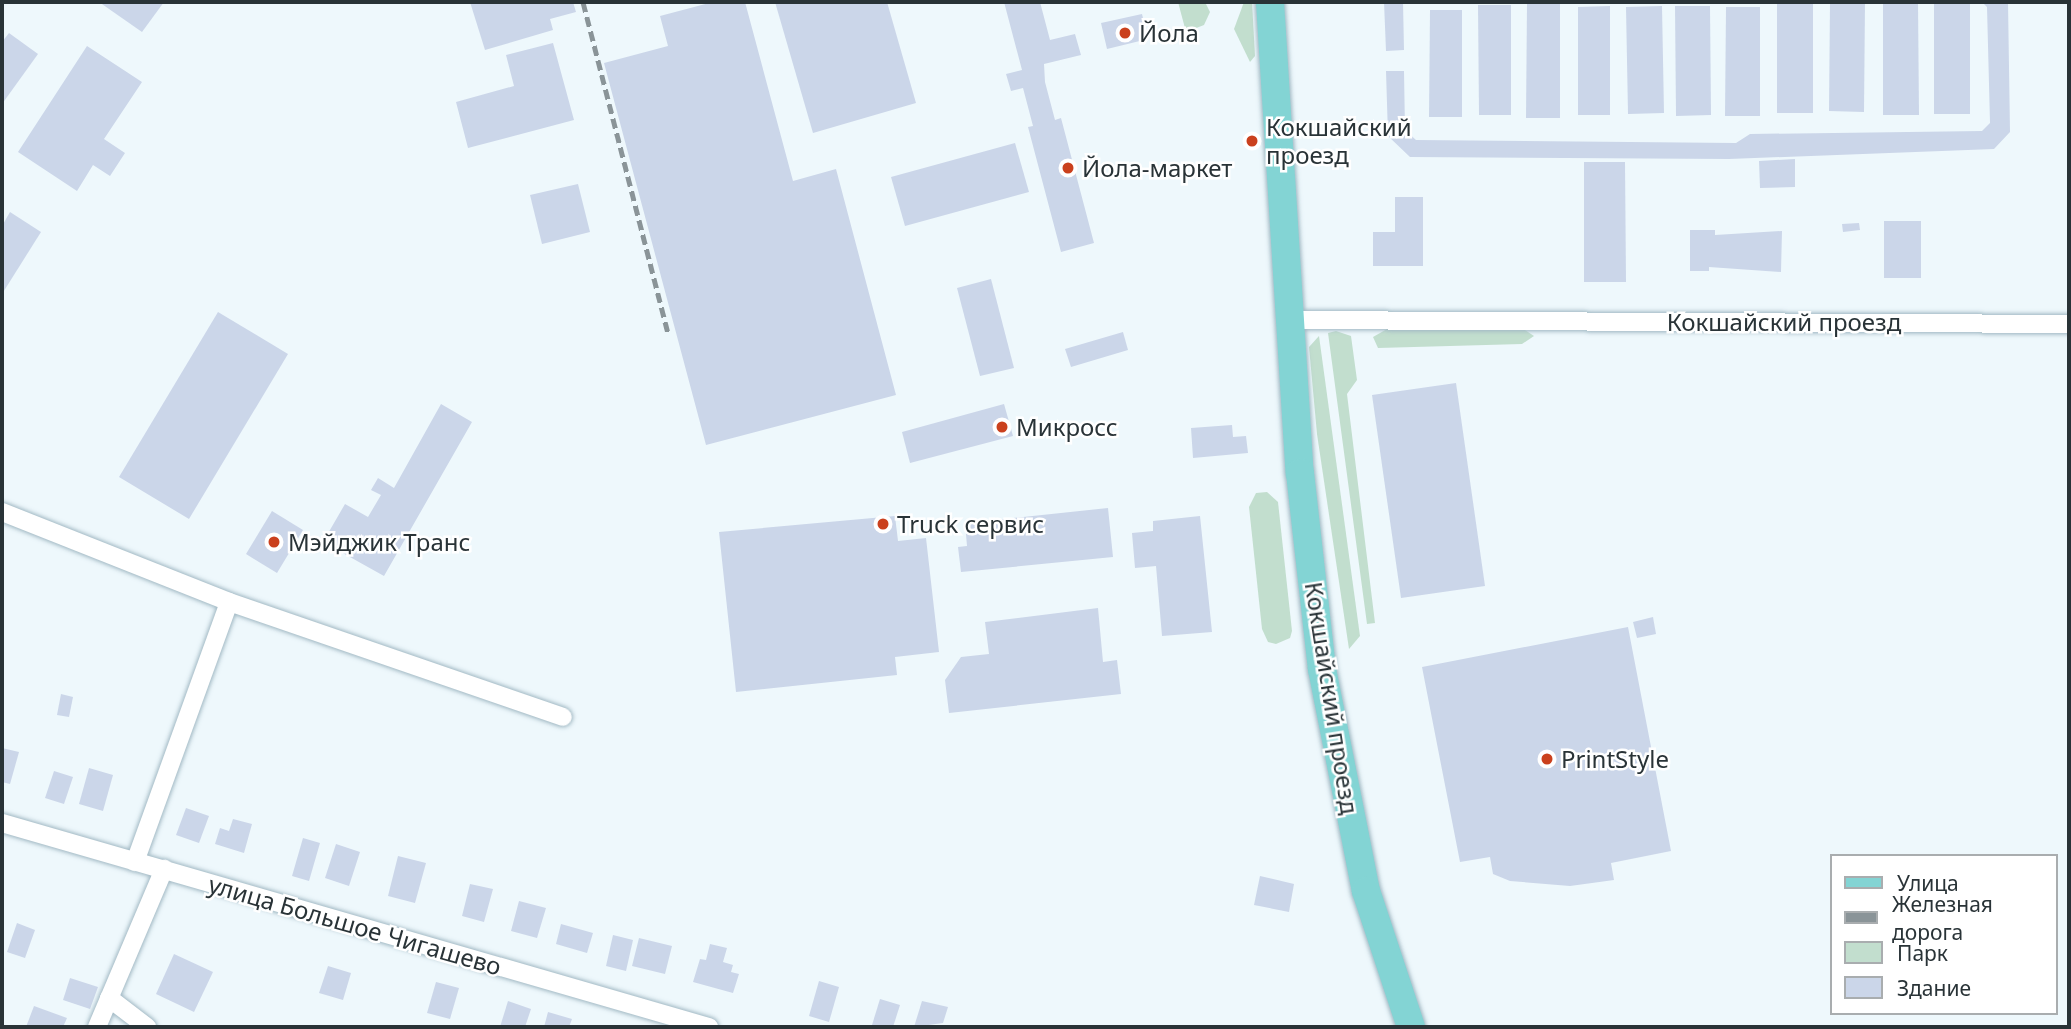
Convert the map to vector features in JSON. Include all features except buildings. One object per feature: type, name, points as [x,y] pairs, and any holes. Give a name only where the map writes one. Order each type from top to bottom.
[{"type":"main road","name":"Кокшайский проезд","points":[[1270,2],[1289,320],[1322,669],[1366,891],[1411,1027]]},
{"type":"street","name":"Кокшайский проезд","points":[[1289,320],[2069,324]]},
{"type":"street","points":[[2,512],[229,602],[563,717]]},
{"type":"street","points":[[135,862],[229,602]]},
{"type":"street","name":"улица Большое Чигашево","points":[[2,823],[709,1027]]},
{"type":"street","points":[[97,1027],[164,869]]},
{"type":"street","points":[[109,998],[146,1027]]},
{"type":"green space","points":[[1178,2],[1205,2],[1210,12],[1204,25],[1186,32]]},
{"type":"green space","points":[[1244,2],[1252,2],[1255,56],[1250,62],[1234,29]]},
{"type":"green space","points":[[1387,329],[1525,330],[1534,336],[1522,344],[1378,348],[1373,337]]},
{"type":"green space","points":[[1336,331],[1351,336],[1357,380],[1347,394],[1375,623],[1367,624],[1328,333]]},
{"type":"green space","points":[[1319,336],[1360,636],[1349,649],[1317,434],[1309,347]]},
{"type":"green space","points":[[1267,492],[1278,502],[1292,631],[1290,638],[1276,644],[1268,642],[1262,629],[1249,507],[1256,493]]},
{"type":"railway","points":[[583,2],[668,332]]},
{"type":"place","name":"Йола","points":[[1125,33]]},
{"type":"place","name":"Кокшайский проезд","points":[[1252,141]]},
{"type":"place","name":"Йола-маркет","points":[[1068,168]]},
{"type":"place","name":"Микросс","points":[[1002,427]]},
{"type":"place","name":"Truck сервис","points":[[883,524]]},
{"type":"place","name":"Мэйджик Транс","points":[[274,542]]},
{"type":"place","name":"PrintStyle","points":[[1547,759]]}]
